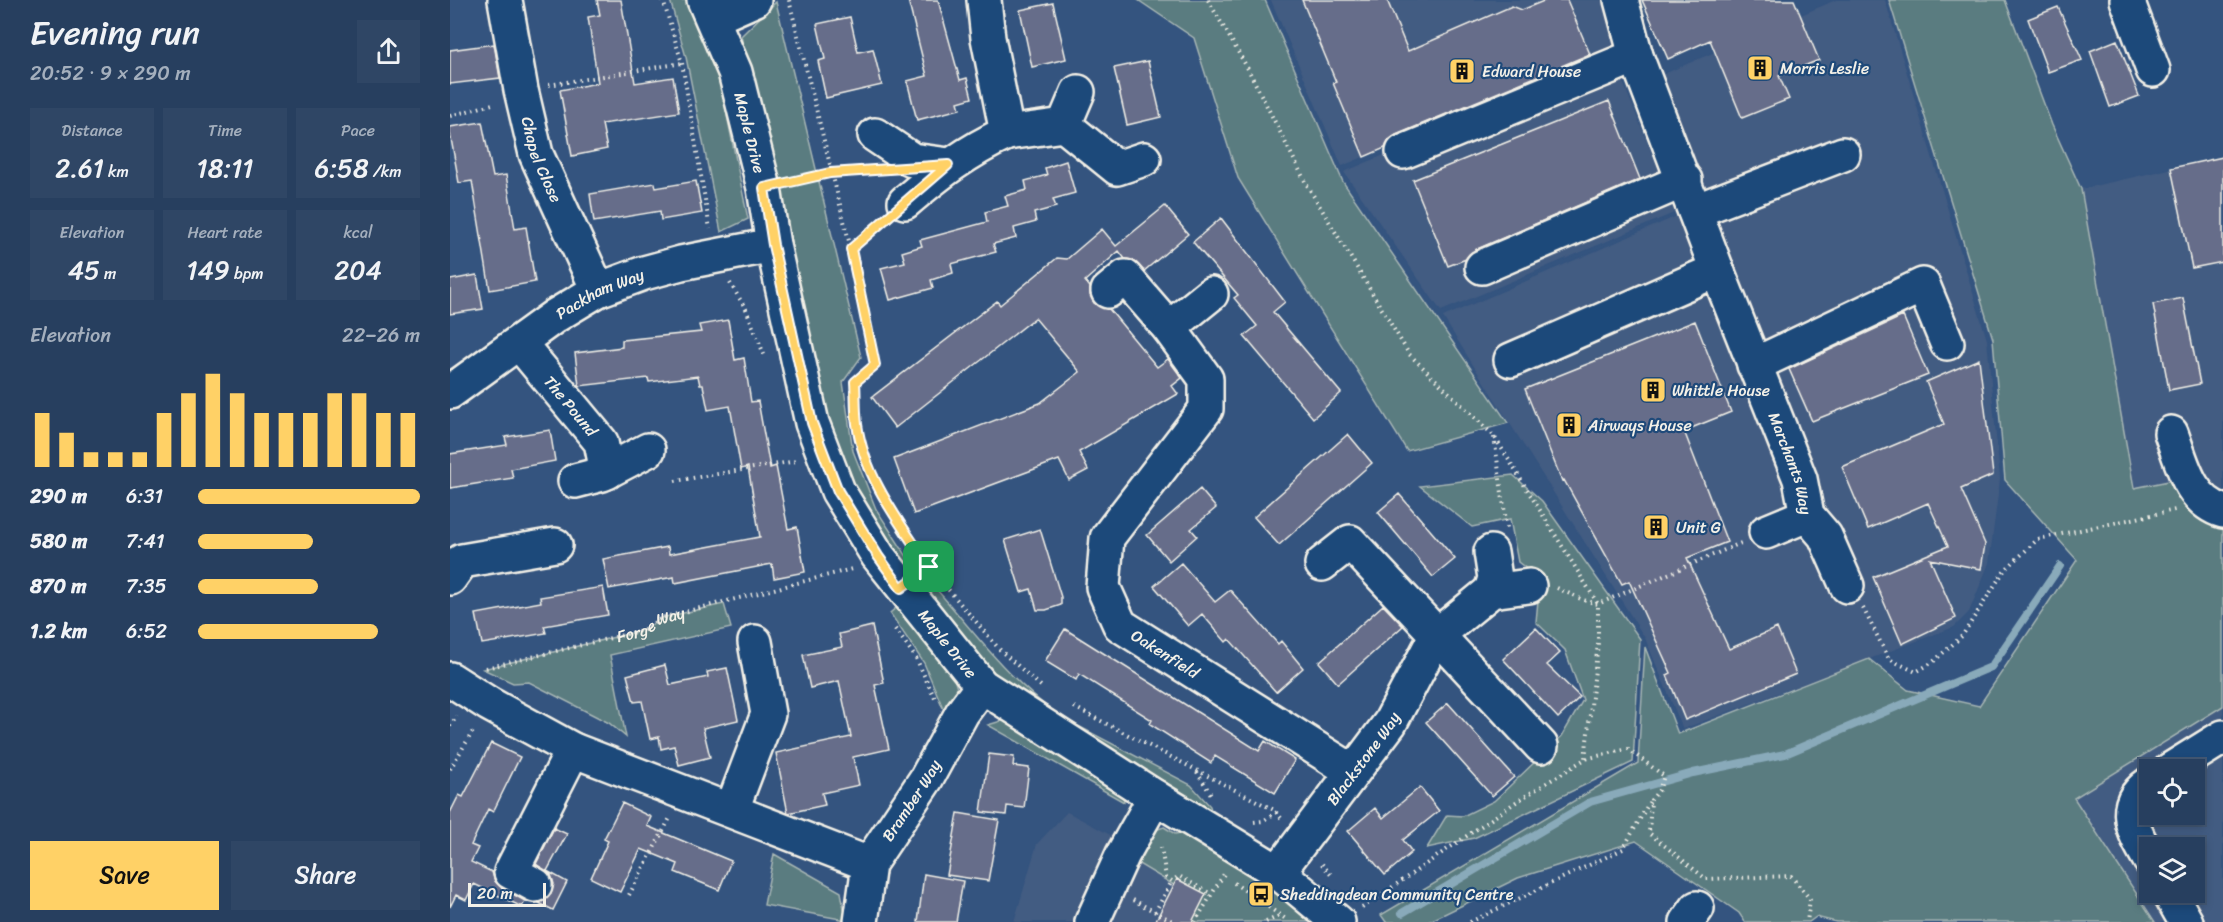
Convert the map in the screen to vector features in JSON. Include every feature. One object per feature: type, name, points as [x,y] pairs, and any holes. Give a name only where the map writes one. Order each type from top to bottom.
[{"type":"street","points":[[708,9],[754,0]]},
{"type":"street","points":[[984,0],[988,38],[1007,134]]},
{"type":"street","name":"Marchants Way","points":[[1621,0],[1636,56],[1685,180],[1717,270],[1800,479],[1807,515],[1825,536],[1847,586]]},
{"type":"street","points":[[2127,0],[2153,70]]},
{"type":"street","name":"Maple Drive","points":[[708,9],[735,72],[764,188],[773,245],[812,423],[838,491],[878,556],[901,588],[982,686],[1155,797],[1349,916]]},
{"type":"street","name":"Chapel Close","points":[[507,11],[536,154],[598,290]]},
{"type":"street","points":[[1403,152],[1636,56]]},
{"type":"street","points":[[1064,125],[1078,92]]},
{"type":"street","points":[[905,202],[948,165],[975,148],[1007,134],[1064,125],[1117,168],[1144,159]]},
{"type":"street","points":[[875,135],[912,160],[948,165]]},
{"type":"street","points":[[1695,211],[1843,154]]},
{"type":"street","points":[[1482,267],[1685,180]]},
{"type":"street","name":"Packham Way","points":[[450,392],[520,344],[555,316],[598,290],[644,273],[773,245]]},
{"type":"street","points":[[1511,360],[1717,270]]},
{"type":"street","name":"Oakenfield","points":[[1108,291],[1125,277],[1168,328],[1206,379],[1206,410],[1107,538],[1104,587],[1120,625],[1352,771]]},
{"type":"street","points":[[1754,364],[1923,285],[1947,343]]},
{"type":"street","points":[[1168,328],[1211,294]]},
{"type":"street","name":"The Pound","points":[[520,344],[601,442],[607,472]]},
{"type":"street","points":[[2171,433],[2184,469],[2196,493],[2214,506]]},
{"type":"street","points":[[575,481],[607,472],[648,450]]},
{"type":"street","points":[[1766,532],[1807,515]]},
{"type":"street","points":[[1322,564],[1350,542],[1541,746]]},
{"type":"street","points":[[450,578],[462,561],[555,545]]},
{"type":"street","points":[[1500,545],[1491,591],[1529,586]]},
{"type":"street","name":"Blackstone Way","points":[[1278,872],[1390,723],[1436,636],[1491,591]]},
{"type":"street","points":[[732,809],[768,714],[755,642]]},
{"type":"street","points":[[450,679],[489,704],[573,750],[683,794],[732,809],[868,864]]},
{"type":"street","name":"Bramber Way","points":[[861,922],[868,864],[926,778],[962,713],[982,686]]},
{"type":"street","points":[[2188,759],[2223,737]]},
{"type":"street","points":[[535,885],[511,872],[573,750]]},
{"type":"street","points":[[2139,792],[2131,804],[2130,818],[2139,842]]},
{"type":"street","points":[[1092,922],[1123,854],[1155,797]]},
{"type":"street","points":[[2175,903],[2186,922]]},
{"type":"path","points":[[663,0],[682,63],[715,256]]},
{"type":"path","points":[[789,0],[830,173],[851,249],[875,365],[855,382],[857,425],[869,465],[887,504],[929,567],[1001,651],[1049,692]]},
{"type":"path","points":[[1208,0],[1248,69],[1307,185],[1409,354],[1494,436],[1598,604],[1598,643],[1585,759]]},
{"type":"path","points":[[450,116],[522,93],[682,63]]},
{"type":"path","points":[[764,188],[830,173],[878,170]]},
{"type":"path","points":[[851,249],[905,202]]},
{"type":"path","points":[[1494,436],[1500,545]]},
{"type":"path","points":[[675,481],[797,461]]},
{"type":"path","points":[[1847,586],[1858,599],[1889,659],[1916,672],[1933,662],[1962,636],[2004,571],[2038,539],[2214,506]]},
{"type":"path","points":[[1529,586],[1562,588],[1583,600],[1598,604],[1766,532]]},
{"type":"path","points":[[901,588],[929,567]]},
{"type":"path","name":"Forge Way","points":[[483,669],[644,630],[661,618],[852,569]]},
{"type":"path","points":[[450,769],[489,704]]},
{"type":"path","points":[[1068,704],[1274,810],[1302,839]]},
{"type":"path","points":[[1349,916],[1516,802],[1585,759],[1628,748],[1664,776],[1659,790],[1623,849],[1470,922]]},
{"type":"path","points":[[629,895],[683,794]]},
{"type":"path","points":[[1651,800],[1649,833],[1706,879],[1791,876],[1810,899],[1807,922]]},
{"type":"path","points":[[1159,836],[1166,877],[1173,881]]},
{"type":"path","points":[[1195,922],[1224,875]]},
{"type":"path","points":[[1155,912],[1173,881],[1179,876],[1211,894]]},
{"type":"path","points":[[1108,887],[1174,922]]},
{"type":"path","points":[[1266,922],[1279,916]]},
{"type":"shaded area","points":[[1271,0],[1629,0],[1657,77],[1836,0],[1885,0],[1987,340],[2000,479],[1989,563],[1969,612],[1954,627],[1683,729],[1645,638],[1443,317],[1682,214],[1618,49],[1342,166]]},
{"type":"shaded area","points":[[1613,58],[1676,212],[1441,311],[1344,172]]},
{"type":"shaded area","points":[[2223,157],[2223,520],[2134,488],[2081,189]]},
{"type":"shaded area","points":[[2223,706],[2223,922],[2155,922],[2143,903],[2205,903],[2205,837],[2139,837],[2139,898],[2074,798]]},
{"type":"shaded area","points":[[1067,812],[1129,845],[1123,855],[1146,868],[1206,894],[1252,922],[1014,922],[1037,844]]},
{"type":"green space","points":[[670,0],[687,0],[720,81],[748,219],[721,232],[686,57]]},
{"type":"green space","points":[[1138,0],[1265,0],[1343,182],[1508,423],[1407,451],[1238,178],[1194,38]]},
{"type":"green space","points":[[1889,0],[2005,0],[2052,125],[2081,189],[2134,488],[2183,478],[2223,520],[2223,706],[2074,798],[2139,898],[2139,903],[2143,903],[2155,922],[1836,922],[1816,917],[1809,922],[1745,922],[1739,913],[1636,841],[1518,878],[1428,922],[1386,922],[1381,915],[1638,763],[1645,647],[1678,734],[1869,659],[1908,690],[1979,706],[2077,560],[2005,480],[1993,339]]},
{"type":"green space","points":[[776,2],[861,357],[843,382],[853,451],[876,509],[919,575],[910,583],[859,498],[828,423],[741,36]]},
{"type":"green space","points":[[1513,475],[1542,501],[1640,639],[1633,762],[1474,838],[1427,848],[1447,815],[1463,816],[1494,801],[1562,736],[1583,700],[1565,650],[1536,622],[1540,579],[1518,562],[1510,519],[1472,527],[1420,486]]},
{"type":"green space","points":[[930,582],[1006,670],[1040,702],[1059,716],[1191,785],[1210,806],[1213,817],[1002,684],[919,591]]},
{"type":"green space","points":[[724,604],[731,628],[610,655],[626,737],[609,723],[529,682],[513,683],[483,669],[644,630],[661,618]]},
{"type":"green space","points":[[896,608],[954,678],[958,692],[950,710],[943,708],[924,663],[890,613]]},
{"type":"green space","points":[[1001,721],[1011,722],[1123,795],[1124,802],[988,725]]},
{"type":"green space","points":[[1164,827],[1175,834],[1181,833],[1222,846],[1326,922],[1192,922],[1174,885],[1137,863],[1155,830]]},
{"type":"green space","points":[[774,854],[841,892],[846,920],[764,905]]},
{"type":"building","points":[[597,0],[621,0],[635,83],[673,77],[679,112],[602,124],[607,149],[572,156],[560,90],[598,83],[588,17],[600,15]]},
{"type":"building","points":[[908,0],[938,0],[960,80],[967,78],[972,98],[958,102],[960,109],[917,120],[907,81],[927,76]]},
{"type":"building","name":"Edward House","points":[[1302,0],[1387,0],[1408,51],[1512,6],[1522,10],[1546,0],[1567,0],[1590,54],[1396,135],[1389,140],[1385,148],[1364,157]]},
{"type":"building","points":[[1642,0],[1794,0],[1819,60],[1779,76],[1789,99],[1742,118],[1710,40],[1668,59]]},
{"type":"building","points":[[1053,3],[1066,59],[1032,67],[1020,10]]},
{"type":"building","points":[[2058,7],[2082,60],[2048,72],[2028,19]]},
{"type":"building","points":[[850,17],[858,52],[873,49],[882,85],[826,98],[818,61],[825,59],[817,24]]},
{"type":"building","points":[[2117,40],[2139,96],[2110,107],[2090,51]]},
{"type":"building","points":[[494,44],[500,78],[450,84],[450,50]]},
{"type":"building","points":[[1148,61],[1161,117],[1127,125],[1114,68]]},
{"type":"building","points":[[1609,101],[1640,179],[1475,250],[1466,259],[1448,266],[1413,180]]},
{"type":"building","points":[[482,122],[493,177],[506,175],[515,229],[526,227],[535,282],[490,290],[472,181],[459,183],[450,133],[450,127]]},
{"type":"building","points":[[2223,157],[2223,262],[2192,268],[2171,168]]},
{"type":"building","points":[[1066,161],[1075,193],[1053,199],[1056,207],[1034,213],[1036,222],[1014,228],[1016,238],[993,244],[996,252],[951,264],[953,273],[931,280],[933,288],[890,300],[881,268],[905,262],[902,252],[922,246],[920,240],[987,222],[985,212],[1008,206],[1005,196],[1027,190],[1025,181],[1047,175],[1045,168]]},
{"type":"building","points":[[696,181],[702,213],[661,220],[660,211],[594,222],[590,194],[655,183],[656,188]]},
{"type":"building","points":[[1165,206],[1188,234],[1144,271],[1132,260],[1125,259],[1119,251],[1085,281],[1090,287],[1090,295],[1094,303],[1109,309],[1157,367],[1168,359],[1182,378],[1172,386],[1178,394],[1079,452],[1088,470],[1069,480],[1059,460],[914,514],[894,459],[1040,403],[1080,372],[1035,318],[895,428],[872,397],[997,301],[1000,305],[1057,258],[1067,259],[1102,229],[1116,246]]},
{"type":"building","points":[[1221,218],[1285,302],[1273,312],[1341,393],[1313,418],[1244,336],[1257,326],[1234,298],[1238,295],[1193,242]]},
{"type":"building","points":[[477,275],[483,309],[450,314],[450,280]]},
{"type":"building","points":[[2183,298],[2200,384],[2169,390],[2153,304]]},
{"type":"building","points":[[1903,316],[1928,375],[1812,421],[1789,369]]},
{"type":"building","points":[[728,320],[735,360],[744,358],[751,402],[758,401],[770,468],[776,466],[788,529],[797,527],[805,572],[774,578],[772,564],[675,583],[674,577],[609,589],[603,559],[668,547],[669,554],[760,537],[748,467],[741,469],[730,406],[708,410],[703,385],[700,385],[698,376],[649,382],[648,378],[579,386],[575,353],[622,347],[622,340],[701,332],[699,325]]},
{"type":"building","points":[[1695,321],[1731,412],[1684,431],[1727,542],[1687,558],[1729,649],[1777,628],[1796,674],[1685,720],[1667,675],[1671,673],[1629,581],[1622,584],[1564,480],[1562,481],[1525,389]]},
{"type":"building","points":[[1979,359],[1993,475],[1961,489],[1985,544],[1981,569],[1930,559],[1956,618],[1902,644],[1873,577],[1948,546],[1928,503],[1868,529],[1842,467],[1944,424],[1926,382]]},
{"type":"building","points":[[550,430],[555,461],[511,469],[513,478],[450,488],[450,454],[507,445],[505,437]]},
{"type":"building","points":[[1348,434],[1372,463],[1279,545],[1254,517]]},
{"type":"building","points":[[1200,489],[1216,508],[1191,529],[1197,536],[1169,561],[1147,535]]},
{"type":"building","points":[[1399,494],[1455,559],[1433,577],[1378,512]]},
{"type":"building","points":[[1040,529],[1061,597],[1061,605],[1046,610],[1037,610],[1031,589],[1021,592],[1005,540]]},
{"type":"building","points":[[1181,563],[1215,602],[1230,590],[1278,644],[1281,641],[1303,668],[1276,692],[1229,639],[1226,642],[1202,614],[1188,626],[1154,586]]},
{"type":"building","points":[[603,587],[608,615],[544,626],[546,633],[482,644],[476,614],[541,602],[540,597]]},
{"type":"building","points":[[1383,605],[1403,626],[1338,684],[1319,662]]},
{"type":"building","points":[[872,626],[884,683],[875,685],[889,749],[853,757],[859,785],[822,793],[825,805],[788,813],[776,753],[851,737],[839,681],[810,688],[803,655],[842,647],[839,634]]},
{"type":"building","points":[[1536,628],[1560,653],[1547,665],[1580,697],[1558,718],[1503,659]]},
{"type":"building","points":[[1065,629],[1259,751],[1265,741],[1295,760],[1275,793],[1215,756],[1211,763],[1150,724],[1152,720],[1079,674],[1076,680],[1045,661]]},
{"type":"building","points":[[665,665],[670,685],[708,677],[707,672],[727,668],[738,720],[703,728],[710,757],[679,765],[674,746],[661,749],[659,737],[650,739],[642,701],[634,702],[627,675]]},
{"type":"building","points":[[1448,703],[1514,777],[1492,796],[1426,722]]},
{"type":"building","points":[[491,743],[520,757],[493,812],[488,809],[471,845],[478,848],[471,862],[492,872],[495,881],[502,888],[525,901],[522,907],[474,884],[466,900],[456,895],[450,907],[450,813],[459,795],[463,797]]},
{"type":"building","points":[[989,754],[1014,757],[1013,766],[1029,768],[1024,808],[1007,806],[1006,815],[981,812]]},
{"type":"building","points":[[1420,787],[1439,811],[1403,840],[1412,852],[1385,875],[1348,831],[1375,808],[1383,818]]},
{"type":"building","points":[[622,803],[651,817],[647,826],[731,861],[719,890],[675,872],[678,864],[641,849],[620,892],[591,878],[608,841],[604,839]]},
{"type":"building","points":[[958,813],[999,820],[988,881],[947,875]]},
{"type":"building","points":[[554,828],[567,834],[547,871],[567,882],[553,910],[539,903],[551,894],[554,884],[551,875],[536,864]]},
{"type":"building","points":[[924,874],[963,881],[956,922],[918,922]]},
{"type":"building","points":[[1177,879],[1206,894],[1192,922],[1155,922]]},
{"type":"waterway","points":[[1402,913],[1590,802],[1693,773],[1785,754],[1991,667],[2060,566]]},
{"type":"place","name":"Morris Leslie","points":[[1760,68]]},
{"type":"place","name":"Edward House","points":[[1462,71]]},
{"type":"place","name":"Whittle House","points":[[1653,390]]},
{"type":"place","name":"Airways House","points":[[1569,425]]},
{"type":"place","name":"Unit G","points":[[1656,527]]},
{"type":"place","name":"Sheddingdean Community Centre","points":[[1261,894]]},
{"type":"route","points":[[948,165],[851,249],[875,365],[855,382],[857,425],[869,465],[887,504],[929,567],[901,588],[878,556],[838,491],[812,423],[773,245],[764,188],[830,173],[948,165]]}]
